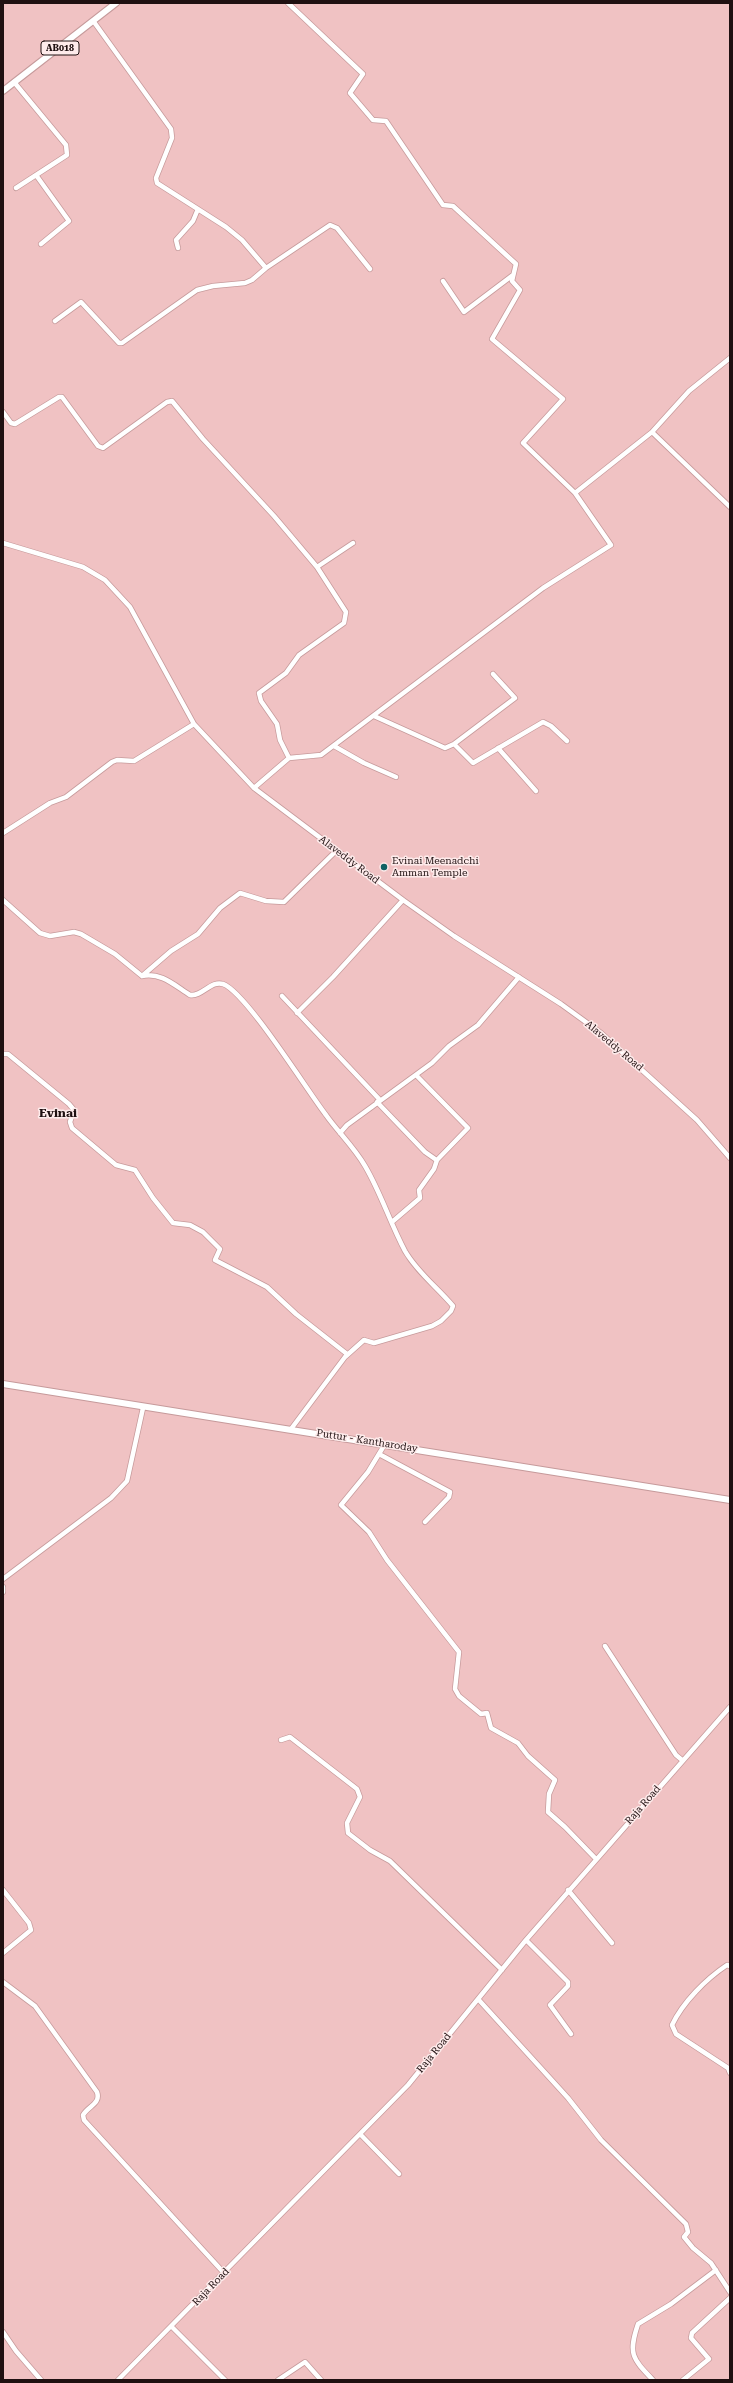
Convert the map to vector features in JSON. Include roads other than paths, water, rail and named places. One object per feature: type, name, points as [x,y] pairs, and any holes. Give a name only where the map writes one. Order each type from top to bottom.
[{"type":"main road","name":"AB018","points":[[3,91],[94,22],[116,3]]},
{"type":"main road","name":"Puttur - Kantharoday","points":[[3,1384],[143,1408],[291,1429],[730,1500]]},
{"type":"street","points":[[254,788],[289,758],[321,755],[543,588],[611,545],[574,493],[523,443],[563,399],[492,339],[520,290],[512,281],[516,264],[453,206],[443,205],[386,121],[373,120],[350,93],[363,74],[288,3]]},
{"type":"street","points":[[94,22],[171,130],[172,138],[156,178],[157,183],[198,209],[242,240],[266,268]]},
{"type":"street","points":[[14,82],[33,108],[66,145],[68,150],[67,155],[16,188]]},
{"type":"street","points":[[36,175],[69,221],[41,244]]},
{"type":"street","points":[[178,248],[176,240],[192,221],[198,209]]},
{"type":"street","points":[[55,321],[81,302],[119,343],[122,343],[197,290],[213,286],[245,283],[252,280],[266,268],[330,225],[337,228],[370,269]]},
{"type":"street","points":[[443,281],[464,312],[513,275]]},
{"type":"street","points":[[574,493],[652,432],[689,391],[730,358]]},
{"type":"street","points":[[3,412],[11,423],[15,424],[58,396],[62,396],[98,446],[102,448],[167,402],[172,401],[203,439],[274,516],[316,567],[346,612],[347,617],[344,623],[299,655],[286,673],[259,693],[261,701],[277,724],[280,740],[289,758]]},
{"type":"street","points":[[652,432],[730,507]]},
{"type":"street","name":"Alaveddy Road","points":[[3,543],[83,567],[105,580],[130,607],[194,724],[254,788],[336,852],[403,900],[454,936],[519,977],[601,1033],[697,1120],[730,1158]]},
{"type":"street","points":[[316,567],[353,543]]},
{"type":"street","points":[[374,716],[445,748],[454,744],[515,698],[493,674]]},
{"type":"street","points":[[454,744],[473,763],[543,722],[551,726],[567,741]]},
{"type":"street","points":[[3,833],[50,803],[66,797],[112,762],[117,760],[134,762],[194,724]]},
{"type":"street","points":[[334,746],[364,763],[396,776]]},
{"type":"street","points":[[498,748],[536,792]]},
{"type":"street","points":[[142,976],[171,951],[198,934],[220,908],[240,893],[266,901],[284,902],[336,852]]},
{"type":"street","points":[[3,900],[40,933],[50,936],[74,932],[81,934],[115,954],[142,976]]},
{"type":"street","points":[[297,1013],[333,977],[403,900]]},
{"type":"street","points":[[142,976],[152,974],[159,975],[190,995],[195,996],[216,984],[223,984],[232,991],[256,1016],[326,1116],[364,1164],[406,1251],[424,1276],[439,1289],[453,1306],[451,1311],[441,1321],[432,1326],[374,1344],[364,1340],[347,1354],[291,1429]]},
{"type":"street","points":[[340,1132],[378,1101],[416,1075],[478,1025],[519,977]]},
{"type":"street","points":[[282,996],[425,1152],[436,1159]]},
{"type":"street","points":[[3,1054],[8,1054],[69,1104],[74,1110],[70,1122],[72,1128],[116,1165],[135,1170],[153,1198],[173,1223],[190,1224],[203,1232],[220,1249],[215,1260],[266,1287],[296,1314],[347,1354]]},
{"type":"street","points":[[392,1222],[420,1198],[419,1190],[434,1169],[437,1160],[468,1128],[416,1075]]},
{"type":"street","points":[[3,1579],[111,1498],[127,1480],[143,1408]]},
{"type":"street","points":[[385,1444],[368,1472],[341,1505],[368,1532],[387,1560],[460,1652],[455,1689],[460,1696],[481,1714],[487,1713],[491,1728],[518,1743],[528,1756],[555,1780],[549,1794],[548,1812],[596,1859]]},
{"type":"street","points":[[379,1454],[450,1492],[449,1497],[425,1522]]},
{"type":"street","points":[[3,1587],[3,1592]]},
{"type":"street","points":[[606,1646],[676,1755],[682,1760]]},
{"type":"street","name":"Raja Road","points":[[118,2380],[172,2327],[408,2085],[568,1890],[730,1707]]},
{"type":"street","points":[[281,1740],[290,1737],[358,1789],[360,1797],[347,1823],[348,1833],[370,1850],[390,1861],[502,1970]]},
{"type":"street","points":[[3,1890],[29,1923],[31,1930],[3,1953]]},
{"type":"street","points":[[568,1890],[612,1943]]},
{"type":"street","points":[[526,1940],[568,1982],[568,1986],[550,2005],[571,2034]]},
{"type":"street","points":[[730,1966],[727,1965],[719,1970],[703,1985],[678,2014],[672,2025],[676,2034],[728,2068],[730,2073]]},
{"type":"street","points":[[3,1982],[11,1990],[35,2006],[97,2092],[99,2097],[96,2103],[83,2115],[84,2120],[224,2273]]},
{"type":"street","points":[[478,1999],[568,2098],[601,2140],[686,2224],[688,2232],[684,2237],[716,2270],[730,2292]]},
{"type":"street","points":[[360,2134],[399,2174]]},
{"type":"street","points":[[653,2380],[634,2361],[632,2344],[638,2324],[671,2304],[716,2270]]},
{"type":"street","points":[[683,2380],[709,2359],[691,2338],[692,2333],[730,2298]]},
{"type":"street","points":[[172,2327],[225,2380]]},
{"type":"street","points":[[3,2332],[16,2351],[41,2380]]},
{"type":"street","points":[[278,2380],[305,2362],[321,2380]]},
{"type":"place","name":"Evinai Meenadchi Amman Temple","points":[[384,867]]},
{"type":"district","name":"Evinai","points":[[58,1113]]}]
